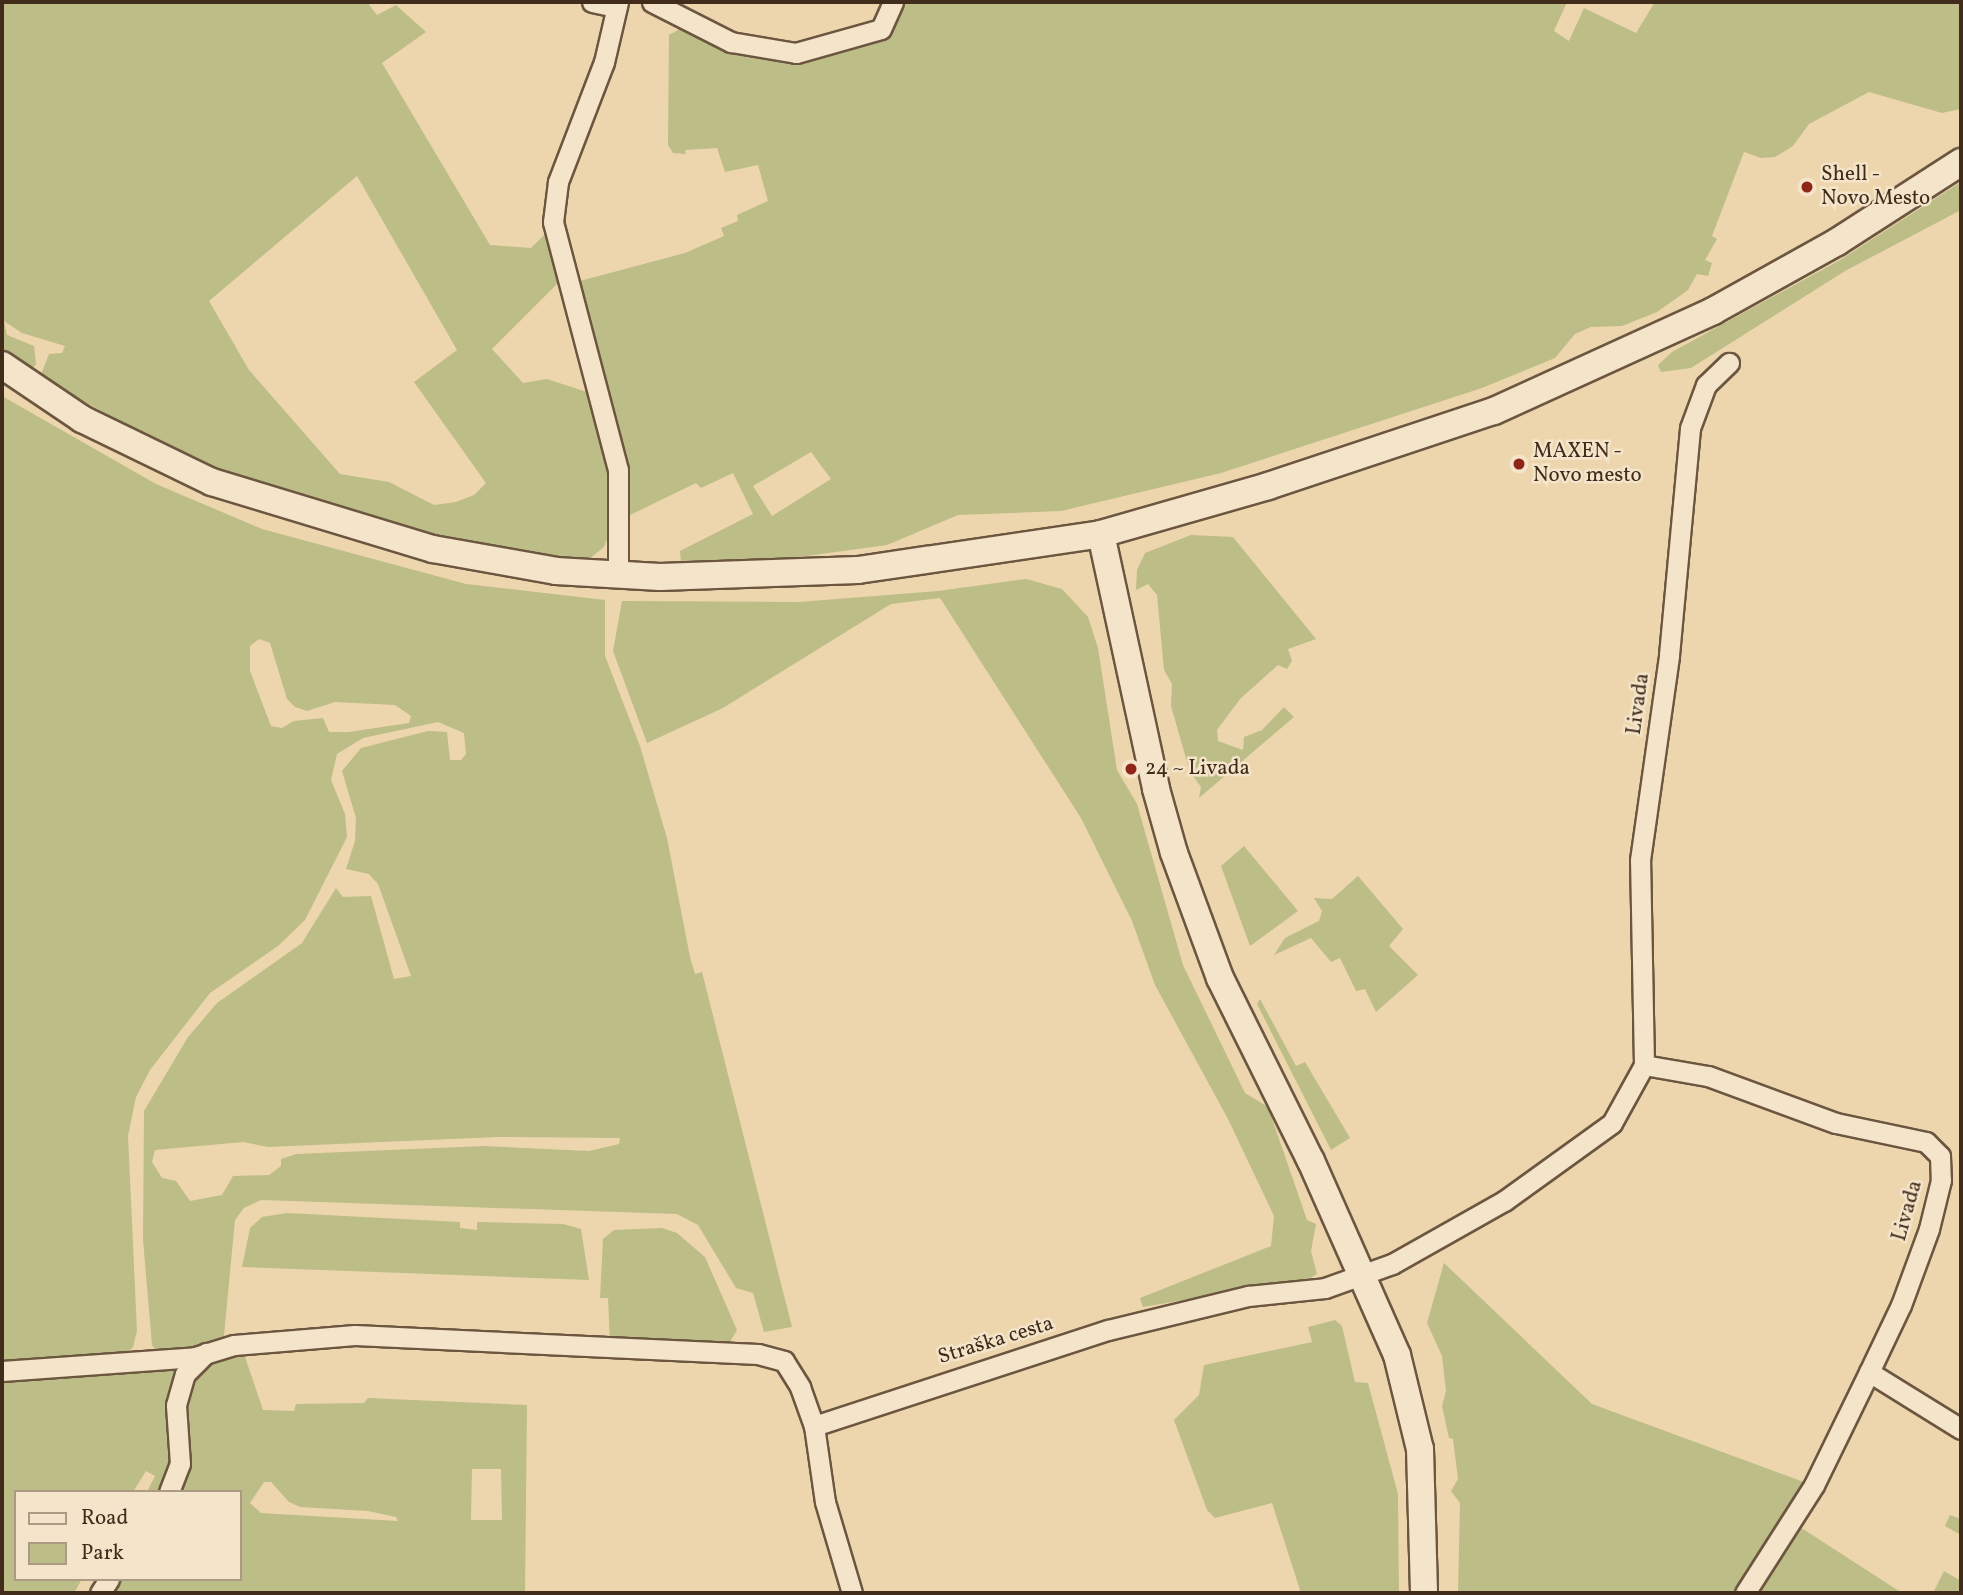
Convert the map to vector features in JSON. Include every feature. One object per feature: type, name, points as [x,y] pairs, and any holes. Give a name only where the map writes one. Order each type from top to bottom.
[{"type":"street","points":[[592,2],[617,5],[604,62],[558,181],[553,222],[618,470],[618,575]]},
{"type":"street","points":[[652,2],[731,42],[796,53],[881,29],[893,2]]},
{"type":"street","points":[[2,365],[82,419],[212,482],[294,510],[433,549],[556,571],[694,579],[858,570],[1101,534],[1415,439],[1583,373],[1713,311],[1815,255],[1961,162]]},
{"type":"street","name":"Livada","points":[[1730,363],[1706,385],[1690,428],[1669,655],[1640,860],[1644,1065],[1708,1076],[1836,1124],[1926,1142],[1940,1156],[1941,1180],[1929,1229],[1901,1305],[1869,1372]]},
{"type":"street","points":[[1101,534],[1156,789],[1174,853],[1220,978],[1362,1274],[1397,1355],[1420,1449],[1424,1593]]},
{"type":"street","points":[[1362,1274],[1392,1264],[1504,1201],[1585,1144],[1612,1123],[1644,1065]]},
{"type":"street","name":"Straška cesta","points":[[814,1426],[1108,1330],[1248,1296],[1325,1288],[1362,1274]]},
{"type":"street","points":[[2,1371],[206,1353],[284,1338],[355,1335],[758,1354],[783,1361],[800,1387],[814,1426],[825,1502],[852,1593]]},
{"type":"street","points":[[170,1490],[180,1464],[176,1405],[186,1374],[206,1353]]},
{"type":"street","points":[[1745,1593],[1814,1485],[1869,1372],[1961,1429]]},
{"type":"green space","points":[[2,2],[367,2],[377,15],[396,5],[426,32],[382,63],[490,245],[531,248],[548,231],[559,282],[492,349],[523,383],[547,379],[593,394],[609,462],[610,531],[604,547],[588,560],[567,562],[428,538],[217,475],[40,377],[49,354],[62,353],[65,346],[22,333],[4,321],[7,335],[34,346],[36,364],[31,371],[2,351]],"holes":[[[357,176],[457,350],[414,382],[486,483],[474,495],[456,502],[434,505],[389,482],[340,474],[249,370],[209,301]]]},
{"type":"green space","points":[[894,2],[1567,2],[1554,31],[1569,41],[1584,8],[1636,33],[1655,2],[1961,2],[1961,109],[1942,113],[1869,92],[1809,124],[1793,146],[1775,157],[1761,158],[1744,152],[1712,236],[1717,239],[1705,260],[1712,263],[1708,276],[1697,274],[1688,290],[1657,312],[1622,326],[1591,327],[1575,334],[1555,358],[1482,388],[1221,473],[1061,511],[958,515],[887,545],[762,562],[681,563],[680,551],[753,514],[733,473],[701,488],[696,483],[628,516],[626,461],[576,282],[685,253],[724,236],[721,228],[738,221],[737,215],[768,201],[758,165],[725,172],[717,148],[685,150],[686,154],[673,153],[668,145],[669,35],[680,29],[748,51],[861,34]],"holes":[[[811,452],[831,479],[772,516],[753,486]]]},
{"type":"green space","points":[[1961,182],[1961,210],[1845,271],[1691,368],[1661,372],[1658,365],[1672,352],[1840,260]]},
{"type":"green space","points":[[2,396],[156,484],[262,529],[466,584],[605,600],[605,656],[640,746],[667,838],[690,957],[695,974],[702,972],[792,1327],[764,1332],[753,1293],[736,1288],[698,1225],[677,1214],[261,1200],[244,1208],[235,1220],[224,1336],[204,1347],[158,1353],[152,1345],[143,1240],[144,1111],[188,1037],[217,1003],[302,943],[336,888],[343,897],[371,896],[394,979],[411,976],[378,884],[369,874],[346,869],[355,841],[356,818],[342,771],[361,748],[428,731],[447,732],[450,760],[461,760],[466,754],[464,733],[438,722],[363,738],[337,754],[331,780],[345,814],[347,837],[305,920],[278,946],[210,993],[150,1070],[136,1097],[128,1136],[137,1331],[133,1347],[124,1355],[2,1365]],"holes":[[[259,639],[270,643],[287,699],[295,707],[307,711],[335,702],[395,705],[411,716],[409,723],[349,732],[329,732],[323,718],[294,721],[282,728],[271,726],[250,671],[250,646]],[[497,1137],[620,1138],[619,1144],[589,1151],[484,1146],[296,1154],[281,1159],[281,1166],[269,1175],[233,1176],[222,1195],[190,1201],[176,1181],[162,1178],[152,1162],[155,1150],[243,1142],[268,1147]]]},
{"type":"green space","points":[[1191,535],[1233,537],[1316,639],[1288,649],[1292,661],[1287,669],[1278,665],[1240,699],[1217,730],[1218,741],[1243,750],[1244,737],[1262,730],[1284,707],[1294,717],[1199,798],[1201,787],[1190,772],[1171,706],[1172,684],[1164,670],[1157,595],[1148,584],[1136,590],[1137,570],[1145,553]]},
{"type":"green space","points":[[1026,579],[1062,589],[1088,617],[1098,648],[1117,770],[1137,804],[1183,965],[1245,1093],[1268,1107],[1307,1220],[1316,1224],[1311,1251],[1317,1274],[1310,1278],[1143,1307],[1140,1298],[1271,1246],[1274,1216],[1228,1119],[1155,985],[1132,921],[1081,818],[940,598],[891,604],[723,708],[647,743],[613,651],[622,601],[799,602],[938,591]]},
{"type":"green space","points":[[1244,846],[1298,911],[1250,946],[1221,866]]},
{"type":"green space","points":[[1358,876],[1403,929],[1389,946],[1418,975],[1376,1012],[1365,989],[1356,991],[1340,958],[1331,962],[1311,938],[1274,955],[1285,938],[1319,921],[1322,911],[1314,898],[1332,899]]},
{"type":"green space","points":[[1260,999],[1296,1066],[1305,1062],[1350,1138],[1331,1150],[1257,1004]]},
{"type":"green space","points":[[287,1213],[460,1222],[460,1228],[477,1230],[477,1222],[563,1224],[581,1229],[589,1280],[242,1267],[250,1228],[262,1217]]},
{"type":"green space","points":[[662,1228],[677,1233],[705,1257],[737,1330],[728,1345],[610,1343],[608,1298],[600,1298],[603,1239],[614,1230]]},
{"type":"green space","points":[[1444,1263],[1592,1404],[1804,1482],[1734,1593],[1458,1593],[1460,1503],[1451,1491],[1458,1479],[1453,1439],[1449,1438],[1442,1406],[1446,1391],[1442,1356],[1427,1323]]},
{"type":"green space","points":[[1335,1320],[1342,1326],[1355,1382],[1368,1383],[1398,1494],[1399,1593],[1301,1593],[1272,1503],[1215,1518],[1207,1510],[1174,1420],[1199,1395],[1204,1365],[1312,1342],[1308,1327]]},
{"type":"green space","points":[[243,1351],[263,1410],[294,1411],[296,1404],[364,1403],[368,1398],[527,1405],[525,1593],[105,1593],[113,1581],[242,1581],[242,1490],[173,1490],[180,1407],[200,1364]],"holes":[[[472,1469],[501,1469],[502,1520],[471,1520]],[[264,1482],[271,1482],[289,1502],[300,1507],[368,1511],[396,1517],[398,1521],[261,1513],[250,1503]]]},
{"type":"green space","points":[[167,1366],[182,1370],[176,1468],[165,1490],[148,1490],[155,1476],[146,1471],[134,1490],[14,1490],[14,1581],[81,1581],[74,1593],[2,1593],[2,1379]]},
{"type":"green space","points":[[1950,1515],[1961,1519],[1961,1535],[1945,1526]]},
{"type":"green space","points":[[1796,1529],[1803,1529],[1902,1593],[1752,1593]]},
{"type":"green space","points":[[1944,1571],[1961,1581],[1961,1593],[1933,1593]]},
{"type":"place","name":"Shell - Novo Mesto","points":[[1807,187]]},
{"type":"place","name":"MAXEN - Novo mesto","points":[[1519,464]]},
{"type":"place","name":"24 ~ Livada","points":[[1131,769]]}]
